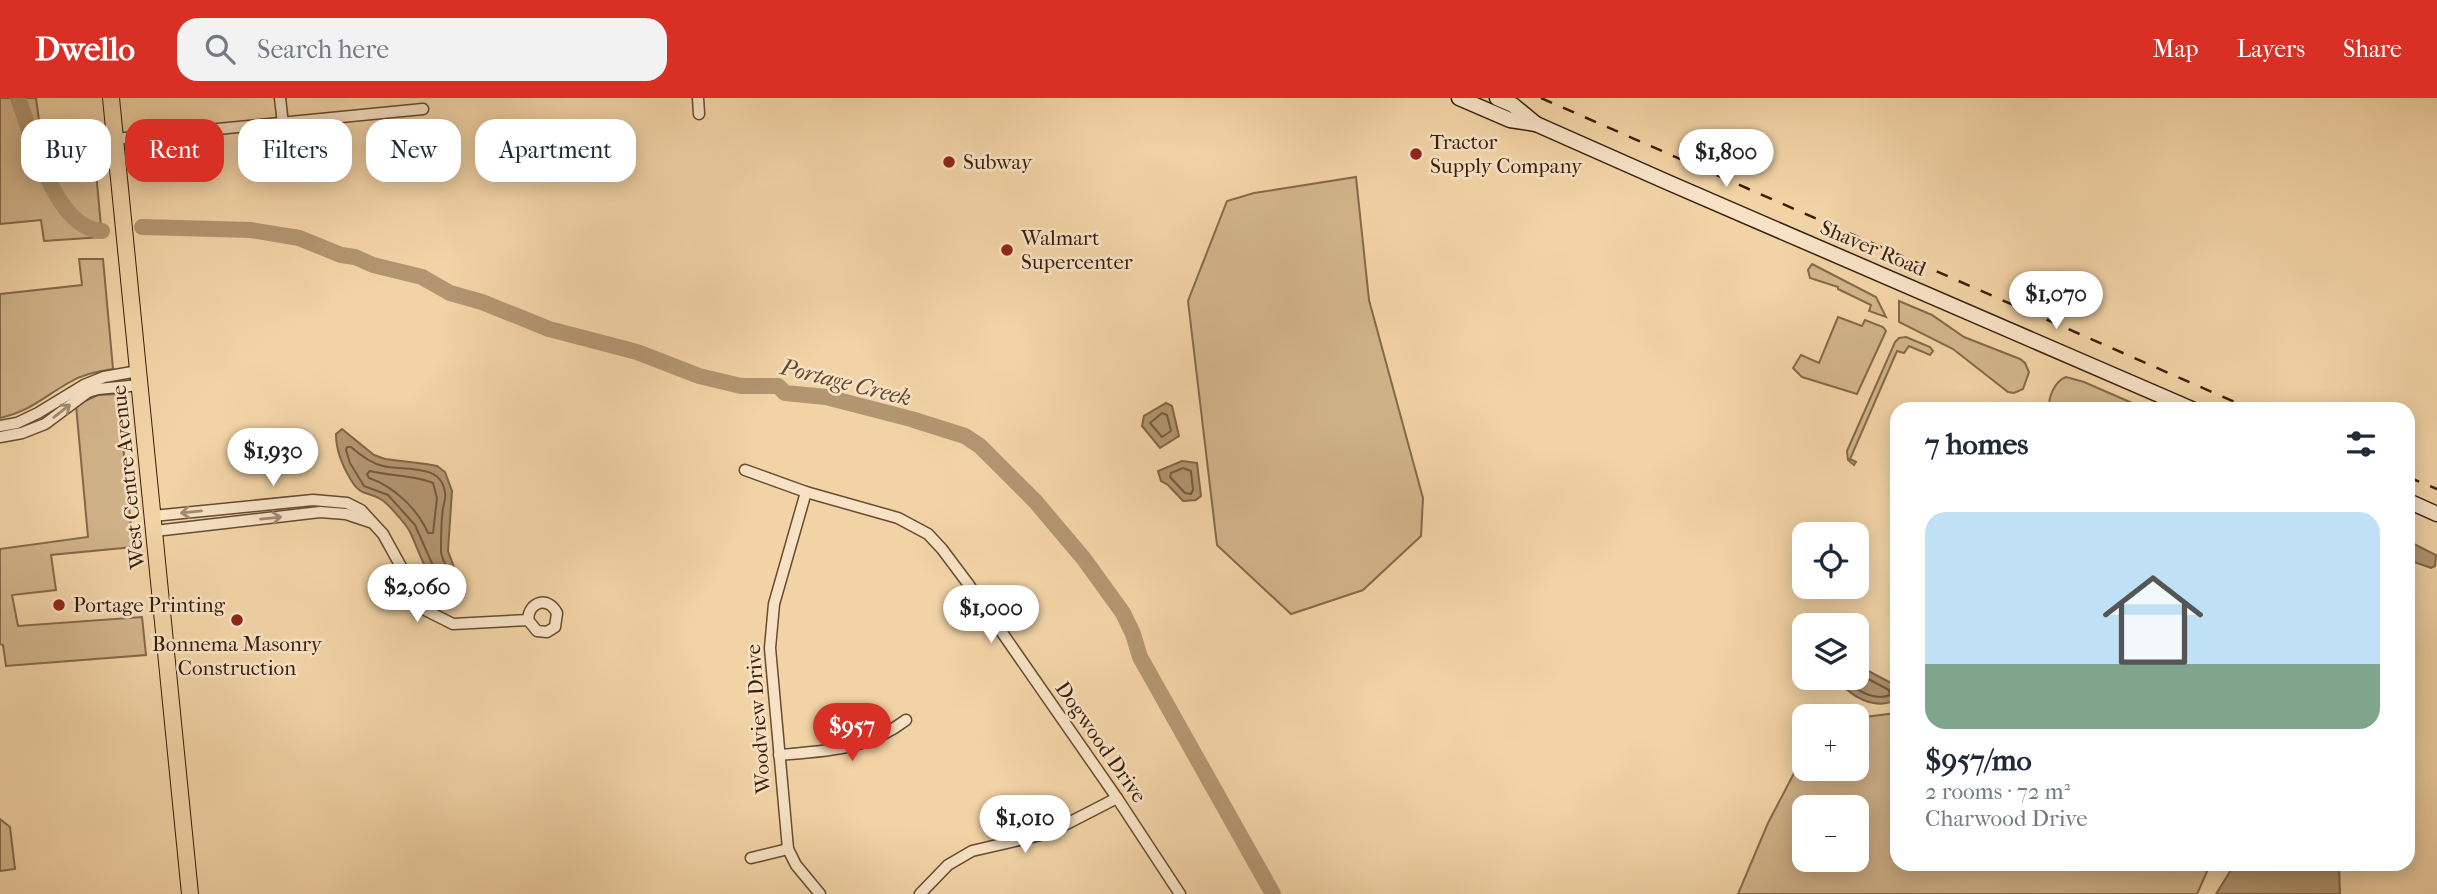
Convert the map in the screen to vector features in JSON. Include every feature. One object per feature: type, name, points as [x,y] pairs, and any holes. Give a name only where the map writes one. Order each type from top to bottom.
[{"type":"main road","name":"West Centre Avenue","points":[[111,98],[190,894]]},
{"type":"main road","name":"Shaver Road","points":[[1459,98],[1510,120],[1536,124],[2176,402]]},
{"type":"main road","name":"Shaver Road","points":[[1497,98],[1513,105],[1536,124]]},
{"type":"main road","points":[[2415,504],[2437,514]]},
{"type":"street","points":[[280,98],[282,119]]},
{"type":"street","points":[[698,98],[699,114]]},
{"type":"street","points":[[330,119],[423,109]]},
{"type":"street","points":[[115,139],[238,128]]},
{"type":"street","points":[[0,437],[29,424],[83,385],[104,377],[139,378]]},
{"type":"street","points":[[0,426],[29,424]]},
{"type":"street","name":"Dogwood Drive","points":[[745,470],[806,492],[898,518],[928,534],[969,585],[1117,797],[1180,894]]},
{"type":"street","name":"Woodview Drive","points":[[806,492],[774,604],[771,668],[788,849],[796,865],[820,894]]},
{"type":"street","points":[[154,523],[244,507],[307,501],[347,503],[361,510],[383,534],[425,610],[453,624],[528,620]]},
{"type":"street","points":[[307,501],[308,514]]},
{"type":"street","points":[[244,507],[246,521]]},
{"type":"street","points":[[154,523],[246,521],[308,514],[346,514],[373,523]]},
{"type":"street","points":[[779,755],[857,746],[889,733],[906,720]]},
{"type":"street","points":[[920,894],[948,865],[972,851],[1049,833],[1117,797]]},
{"type":"street","points":[[751,858],[788,849]]},
{"type":"shaded area","points":[[0,98],[36,98],[39,119],[21,119],[21,182],[97,182],[102,237],[44,241],[41,220],[0,224]]},
{"type":"shaded area","points":[[1356,177],[1369,300],[1423,498],[1421,536],[1363,590],[1291,614],[1217,545],[1188,301],[1227,201],[1254,193]]},
{"type":"shaded area","points":[[79,259],[103,259],[113,369],[80,377],[30,407],[0,418],[0,294],[82,285]]},
{"type":"shaded area","points":[[1812,264],[1876,297],[1886,317],[1869,311],[1871,305],[1838,287],[1810,278],[1808,270]]},
{"type":"shaded area","points":[[1899,301],[1932,315],[1964,337],[2020,359],[2029,372],[2023,389],[2014,393],[2008,392],[1953,349],[1899,322]]},
{"type":"shaded area","points":[[1838,317],[1862,326],[1865,320],[1883,327],[1886,331],[1857,394],[1802,377],[1793,368],[1801,355],[1819,363]]},
{"type":"shaded area","points":[[1906,337],[1930,347],[1933,351],[1930,355],[1909,346],[1904,353],[1897,351],[1850,459],[1856,462],[1854,465],[1848,460],[1847,451],[1895,342]]},
{"type":"shaded area","points":[[2066,377],[2084,382],[2130,402],[2050,402],[2058,382]]},
{"type":"shaded area","points":[[118,394],[133,547],[51,555],[56,590],[12,595],[18,626],[142,617],[146,655],[6,666],[3,645],[0,644],[0,549],[88,537],[76,405],[98,395]]},
{"type":"shaded area","points":[[1890,714],[1890,871],[2207,871],[2197,894],[1738,894],[1768,823],[1792,777],[1792,781],[1869,781],[1869,716]]},
{"type":"shaded area","points":[[0,819],[10,827],[15,869],[0,871]]},
{"type":"water","points":[[1166,403],[1172,406],[1179,436],[1160,448],[1142,426],[1144,416]]},
{"type":"water","points":[[342,429],[374,455],[437,466],[445,472],[452,491],[448,551],[460,583],[458,590],[440,587],[433,580],[410,532],[401,520],[382,500],[362,492],[355,486],[337,446],[336,434]]},
{"type":"water","points":[[1182,461],[1197,463],[1201,496],[1196,500],[1183,501],[1161,481],[1158,471]]},
{"type":"water","points":[[2415,544],[2436,555],[2435,566],[2431,568],[2415,562]]},
{"type":"water","points":[[1869,671],[1890,682],[1890,702],[1872,703],[1848,691],[1869,690]]},
{"type":"water","points":[[2230,871],[2339,871],[2340,894],[2216,894]]},
{"type":"waterway","name":"Portage Creek","points":[[18,98],[38,156],[58,198],[71,215],[85,226],[102,231]]},
{"type":"waterway","name":"Portage Creek","points":[[142,227],[251,230],[299,238],[341,255],[422,277],[450,293],[482,302],[549,329],[637,352],[699,376],[741,386],[778,386],[785,393],[826,397],[965,436],[980,446],[1035,501],[1084,559],[1123,613],[1140,657],[1273,894]]},
{"type":"railway","points":[[1541,98],[2235,402]]},
{"type":"railway","points":[[2415,480],[2437,489]]},
{"type":"place","name":"Tractor Supply Company","points":[[1416,154]]},
{"type":"place","name":"Subway","points":[[949,162]]},
{"type":"place","name":"Walmart Supercenter","points":[[1007,250]]},
{"type":"place","name":"Portage Printing","points":[[59,605]]},
{"type":"place","name":"Bonnema Masonry Construction","points":[[237,620]]}]
